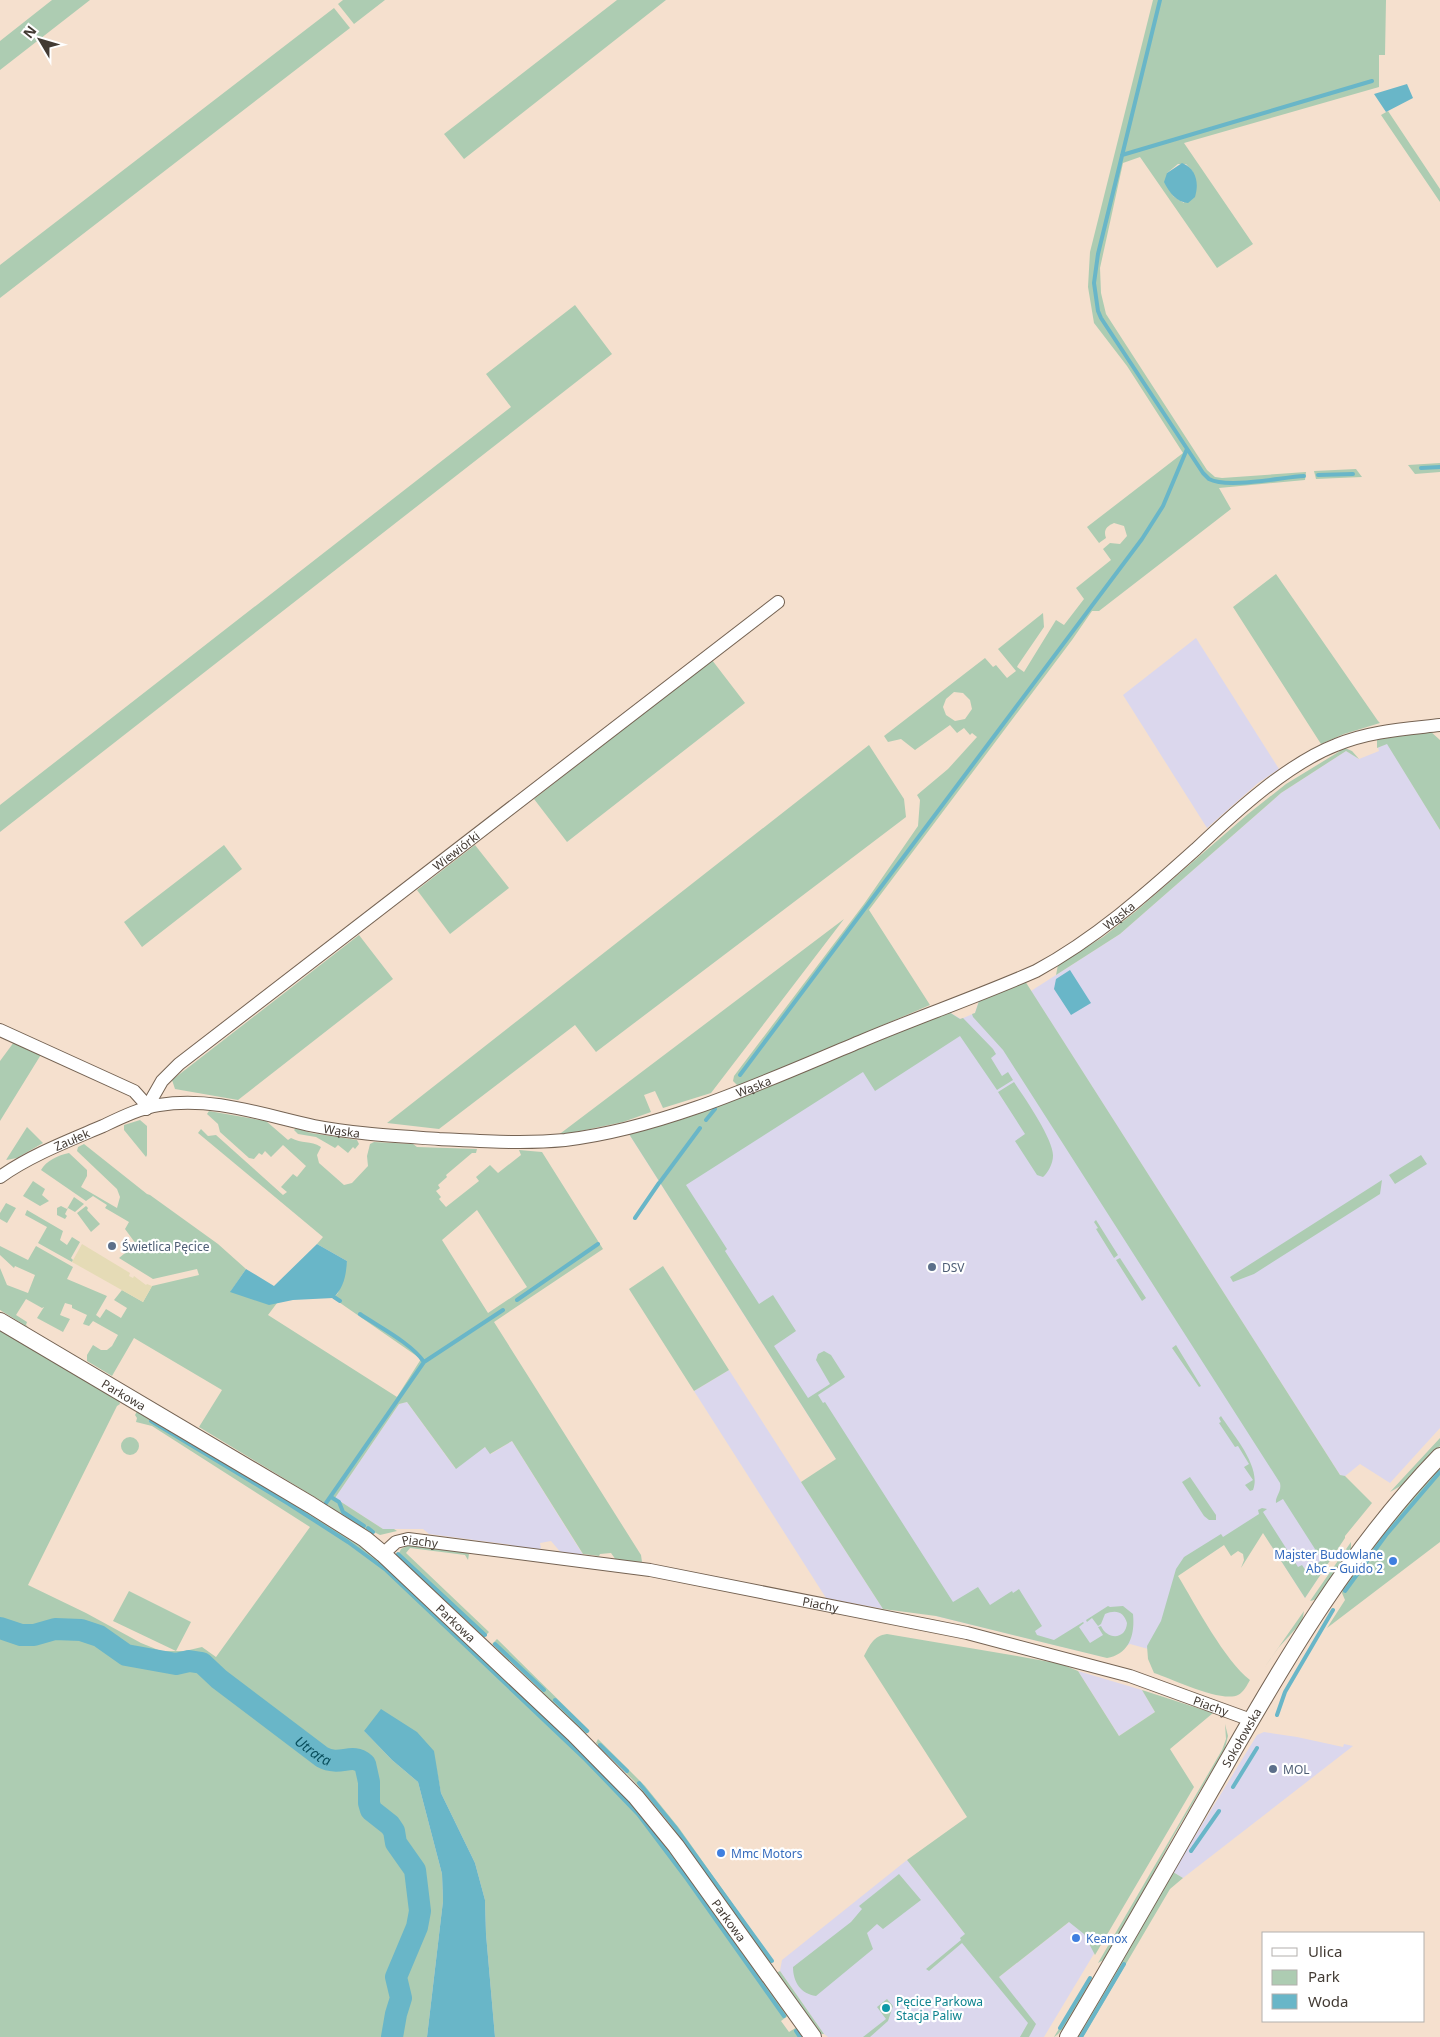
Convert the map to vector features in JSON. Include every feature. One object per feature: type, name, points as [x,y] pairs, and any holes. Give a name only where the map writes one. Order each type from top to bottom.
[{"type":"street","name":"Wiewiórki","points":[[146,1109],[162,1081],[179,1064],[778,602]]},
{"type":"street","name":"Wąska","points":[[146,1109],[158,1105],[200,1102],[252,1111],[315,1126],[358,1132],[478,1141],[534,1142],[565,1140],[636,1126],[761,1084],[1036,971],[1078,946],[1109,923],[1139,899],[1240,808],[1312,757],[1343,742],[1378,732],[1440,725]]},
{"type":"street","points":[[0,1030],[134,1091],[143,1101],[146,1109]]},
{"type":"street","name":"Zaułek","points":[[0,1177],[48,1150],[146,1109]]},
{"type":"street","name":"Parkowa","points":[[0,1321],[311,1505],[369,1542],[383,1554],[579,1739],[636,1798],[676,1846],[813,2037]]},
{"type":"street","name":"Sokołowska","points":[[1068,2037],[1280,1669],[1353,1559],[1399,1500],[1440,1456]]},
{"type":"street","name":"Piachy","points":[[383,1554],[393,1544],[408,1539],[650,1570],[968,1633],[1017,1645],[1130,1676],[1251,1720]]},
{"type":"shaded area","points":[[1196,638],[1279,769],[1258,783],[1207,828],[1123,695]]},
{"type":"shaded area","points":[[1387,743],[1440,830],[1440,1428],[1390,1483],[1360,1464],[1344,1477],[1340,1475],[1031,991],[1120,934],[1281,793],[1346,751],[1359,759],[1379,751],[1378,748]]},
{"type":"shaded area","name":"DSV","points":[[979,1001],[1332,1557],[1305,1598],[1257,1523],[1178,1575],[1152,1650],[1130,1644],[1104,1657],[936,1616],[629,1134],[757,1091],[949,1012],[961,1019],[975,1013]]},
{"type":"shaded area","points":[[729,1370],[883,1609],[826,1598],[694,1391]]},
{"type":"shaded area","points":[[407,1402],[455,1468],[485,1447],[491,1454],[512,1441],[585,1558],[563,1555],[551,1541],[540,1543],[541,1548],[536,1551],[514,1549],[511,1545],[429,1534],[423,1529],[383,1529],[335,1498],[399,1404]]},
{"type":"shaded area","points":[[1078,1671],[1142,1690],[1155,1712],[1119,1736]]},
{"type":"shaded area","points":[[1264,1732],[1343,1747],[1344,1744],[1353,1746],[1183,1878],[1173,1872],[1257,1735]]},
{"type":"shaded area","points":[[1152,1857],[1044,2037],[828,2037],[780,1971],[782,1960],[907,1860],[999,1977]]},
{"type":"green space","points":[[52,0],[90,0],[0,70],[0,41]]},
{"type":"green space","points":[[343,0],[385,0],[354,24],[338,4]]},
{"type":"green space","points":[[617,0],[666,0],[464,159],[444,134]]},
{"type":"green space","points":[[1153,0],[1386,0],[1385,55],[1379,55],[1379,87],[1184,143],[1253,244],[1217,268],[1140,157],[1123,163],[1100,268],[1101,293],[1106,314],[1207,470],[1215,477],[1222,478],[1306,472],[1305,480],[1219,488],[1231,509],[1099,611],[1092,611],[869,910],[930,1005],[743,1085],[737,1085],[733,1081],[734,1076],[864,904],[918,826],[920,800],[917,795],[948,769],[977,737],[972,733],[970,735],[964,728],[957,733],[950,725],[915,750],[901,739],[888,742],[884,736],[985,658],[993,667],[996,665],[1007,678],[1016,671],[998,649],[1043,613],[1044,627],[1017,667],[1024,672],[1056,620],[1064,625],[1084,599],[1076,588],[1111,560],[1103,549],[1110,543],[1120,544],[1127,536],[1124,526],[1114,523],[1106,529],[1106,538],[1099,543],[1087,527],[1183,453],[1127,366],[1094,323],[1088,287],[1090,252]],"holes":[[[1178,164],[1186,164],[1193,172],[1184,203],[1173,196],[1167,173]],[[954,692],[963,693],[970,700],[972,709],[965,719],[955,721],[946,715],[943,707],[946,699]]]},
{"type":"green space","points":[[334,8],[350,28],[0,298],[0,265]]},
{"type":"green space","points":[[1388,111],[1440,189],[1440,202],[1381,115]]},
{"type":"green space","points":[[575,305],[612,354],[0,832],[0,805],[511,407],[486,374]]},
{"type":"green space","points":[[1440,463],[1440,472],[1415,474],[1408,465]]},
{"type":"green space","points":[[1356,469],[1362,477],[1316,479],[1314,471]]},
{"type":"green space","points":[[1276,574],[1380,723],[1344,734],[1321,744],[1233,607]]},
{"type":"green space","points":[[712,660],[745,703],[567,842],[534,799]]},
{"type":"green space","points":[[1430,731],[1440,740],[1440,830],[1387,744],[1377,748],[1377,738]]},
{"type":"green space","points":[[869,745],[904,799],[906,817],[596,1052],[575,1025],[439,1129],[387,1123]]},
{"type":"green space","points":[[1345,748],[1352,751],[1359,759],[1346,751],[1281,793],[1120,934],[1056,975],[1058,965],[1103,937],[1135,912],[1248,814],[1286,784]]},
{"type":"green space","points":[[224,845],[242,869],[142,947],[124,922]]},
{"type":"green space","points":[[475,845],[509,888],[450,934],[417,890]]},
{"type":"green space","points":[[844,919],[711,1093],[663,1108],[655,1091],[644,1095],[651,1112],[623,1122],[557,1136]]},
{"type":"green space","points":[[359,935],[393,979],[238,1100],[175,1089],[172,1080]]},
{"type":"green space","points":[[1025,981],[1340,1475],[1345,1476],[1372,1503],[1345,1536],[1305,1598],[1263,1533],[1241,1568],[1244,1560],[1243,1554],[1238,1551],[1231,1556],[1224,1545],[1178,1576],[1221,1646],[1240,1671],[1250,1680],[1244,1690],[1238,1695],[1231,1697],[1209,1693],[1154,1673],[1148,1659],[1147,1646],[1161,1621],[1176,1569],[1184,1557],[1221,1534],[1223,1537],[1259,1514],[1258,1510],[1262,1508],[1267,1509],[1263,1512],[1298,1567],[1302,1565],[1308,1574],[1316,1569],[1314,1566],[1322,1560],[1283,1499],[1276,1503],[1280,1483],[1003,1050],[973,1017],[972,1014],[975,1013],[979,1001]]},
{"type":"green space","points":[[949,1012],[960,1019],[963,1018],[993,1049],[996,1054],[991,1058],[1002,1076],[1008,1072],[1013,1080],[997,1090],[960,1036],[875,1091],[863,1072],[686,1185],[759,1304],[773,1295],[796,1331],[774,1346],[808,1398],[830,1384],[816,1360],[818,1354],[824,1351],[831,1355],[845,1377],[818,1395],[823,1403],[825,1402],[953,1602],[978,1587],[990,1605],[1012,1591],[1013,1593],[1019,1589],[1042,1626],[1035,1631],[1037,1635],[1054,1640],[1083,1622],[1079,1627],[1090,1643],[1103,1635],[1098,1627],[1101,1626],[1107,1634],[1116,1636],[1123,1633],[1127,1623],[1124,1616],[1119,1612],[1105,1614],[1101,1624],[1098,1626],[1092,1618],[1087,1622],[1086,1620],[1108,1606],[1123,1606],[1133,1614],[1132,1636],[1126,1648],[1115,1656],[1107,1658],[936,1616],[883,1609],[801,1482],[836,1459],[629,1134],[757,1091]]},
{"type":"green space","points":[[14,1042],[42,1053],[0,1121],[0,1061]]},
{"type":"green space","points":[[1014,1082],[1038,1119],[1052,1149],[1052,1162],[1043,1177],[1037,1175],[1015,1141],[1025,1134],[998,1092]]},
{"type":"green space","points":[[209,1111],[266,1121],[288,1140],[291,1138],[321,1147],[317,1155],[319,1163],[344,1185],[352,1183],[368,1166],[367,1156],[370,1144],[374,1142],[413,1144],[417,1147],[477,1149],[476,1153],[472,1153],[446,1175],[447,1177],[438,1185],[440,1188],[436,1191],[441,1197],[439,1199],[446,1207],[479,1181],[476,1177],[490,1165],[498,1173],[521,1155],[519,1150],[542,1152],[603,1249],[494,1322],[641,1555],[642,1562],[616,1560],[611,1553],[600,1554],[599,1556],[583,1554],[512,1441],[490,1454],[485,1447],[456,1469],[407,1402],[399,1404],[335,1498],[383,1529],[394,1529],[397,1531],[380,1535],[368,1529],[366,1531],[323,1502],[199,1427],[222,1390],[134,1338],[112,1376],[87,1361],[87,1355],[93,1345],[101,1350],[107,1350],[112,1346],[118,1335],[93,1321],[89,1326],[83,1324],[87,1315],[72,1308],[72,1305],[65,1303],[60,1315],[70,1319],[63,1332],[37,1318],[44,1307],[42,1308],[26,1299],[16,1315],[27,1322],[26,1325],[29,1328],[0,1310],[0,1268],[7,1285],[28,1293],[35,1275],[15,1266],[14,1268],[0,1255],[0,1246],[28,1260],[36,1246],[73,1267],[67,1279],[107,1296],[96,1315],[100,1318],[106,1309],[121,1318],[127,1308],[114,1300],[122,1290],[143,1302],[152,1286],[199,1275],[197,1269],[153,1279],[119,1258],[136,1244],[125,1229],[129,1222],[105,1208],[107,1205],[93,1196],[86,1201],[41,1170],[53,1159],[69,1153],[87,1170],[87,1176],[81,1187],[117,1208],[120,1197],[117,1189],[77,1151],[78,1147],[84,1144],[147,1194],[218,1244],[246,1269],[231,1291],[277,1303],[268,1315],[397,1397],[421,1359],[333,1298],[338,1293],[347,1261],[317,1244],[323,1237],[198,1133],[201,1129],[208,1136],[216,1135],[283,1195],[287,1192],[281,1187],[293,1174],[297,1177],[306,1166],[283,1145],[271,1157],[265,1151],[262,1155],[259,1153],[254,1159],[249,1158],[220,1132],[218,1124],[207,1114]],"holes":[[[477,1210],[527,1287],[488,1313],[442,1240]]]},
{"type":"green space","points":[[140,1120],[147,1126],[146,1157],[124,1130],[124,1125]]},
{"type":"green space","points":[[27,1127],[43,1143],[17,1158],[6,1160]]},
{"type":"green space","points":[[296,1128],[311,1133],[357,1140],[359,1144],[348,1153],[338,1145],[335,1148],[316,1137],[298,1134],[294,1130]]},
{"type":"green space","points":[[1421,1155],[1427,1164],[1395,1184],[1389,1175]]},
{"type":"green space","points":[[1382,1180],[1380,1194],[1254,1274],[1233,1282],[1230,1277]]},
{"type":"green space","points":[[33,1181],[45,1189],[42,1195],[49,1201],[40,1206],[23,1196]]},
{"type":"green space","points":[[74,1197],[84,1204],[75,1212],[68,1208],[65,1219],[57,1215],[57,1208],[61,1206],[67,1209]]},
{"type":"green space","points":[[6,1203],[16,1208],[7,1223],[0,1219],[0,1213]]},
{"type":"green space","points":[[86,1206],[87,1210],[100,1224],[91,1232],[77,1213]]},
{"type":"green space","points":[[27,1210],[63,1231],[60,1240],[67,1245],[72,1237],[80,1242],[71,1258],[72,1262],[38,1243],[47,1227],[25,1215]]},
{"type":"green space","points":[[1096,1220],[1118,1255],[1114,1258],[1096,1229],[1098,1228],[1094,1222]]},
{"type":"green space","points":[[1120,1258],[1146,1298],[1142,1301],[1116,1260]]},
{"type":"green space","points":[[663,1266],[729,1370],[694,1391],[629,1289]]},
{"type":"green space","points":[[0,1328],[118,1398],[120,1404],[117,1406],[28,1585],[86,1613],[141,1643],[161,1651],[185,1651],[202,1647],[216,1657],[310,1527],[152,1426],[136,1422],[137,1418],[135,1415],[138,1409],[308,1511],[359,1544],[387,1566],[585,1753],[651,1824],[789,2015],[781,2021],[789,2032],[797,2027],[805,2037],[495,2037],[485,1900],[475,1863],[441,1793],[433,1751],[364,1731],[392,1760],[418,1782],[442,1874],[443,1901],[427,2037],[0,2037]]},
{"type":"green space","points":[[1176,1345],[1201,1386],[1199,1387],[1172,1348]]},
{"type":"green space","points":[[1221,1416],[1250,1461],[1255,1481],[1253,1490],[1250,1491],[1245,1485],[1253,1480],[1244,1467],[1249,1464],[1238,1446],[1235,1447],[1219,1423],[1221,1422],[1219,1418]]},
{"type":"green space","points":[[130,1437],[136,1440],[139,1446],[136,1452],[130,1455],[124,1452],[121,1446],[124,1440]]},
{"type":"green space","points":[[1440,1438],[1440,1446],[1404,1484],[1390,1492]]},
{"type":"green space","points":[[1440,1466],[1440,1542],[1327,1628],[1345,1600],[1342,1593],[1343,1586],[1400,1509]]},
{"type":"green space","points":[[1190,1477],[1216,1515],[1216,1520],[1209,1520],[1204,1516],[1182,1482]]},
{"type":"green space","points":[[1351,1542],[1351,1551],[1318,1599],[1310,1601]]},
{"type":"green space","points":[[409,1545],[469,1554],[468,1560],[465,1555],[410,1548],[406,1553],[489,1632],[484,1637],[398,1555],[401,1549]]},
{"type":"green space","points":[[129,1591],[191,1622],[176,1651],[113,1621]]},
{"type":"green space","points":[[1304,1611],[1302,1622],[1279,1647],[1264,1668]]},
{"type":"green space","points":[[887,1634],[1061,1664],[1078,1671],[1119,1736],[1155,1712],[1142,1690],[1213,1713],[1170,1749],[1194,1787],[1095,1955],[1084,1934],[1069,1922],[999,1977],[1036,2024],[1029,2037],[1020,2037],[1028,2023],[962,1943],[929,1971],[926,1969],[961,1940],[960,1938],[965,1934],[907,1860],[967,1817],[864,1656],[875,1639]]},
{"type":"green space","points":[[497,1639],[590,1731],[586,1734],[492,1644]]},
{"type":"green space","points":[[1225,1724],[1228,1736],[1225,1748],[1173,1837],[1107,1958],[1098,1963],[1222,1750],[1226,1739]]},
{"type":"green space","points":[[598,1739],[645,1786],[679,1828],[773,1961],[770,1963],[666,1819],[634,1781],[596,1743]]},
{"type":"green space","points":[[1173,1872],[1183,1878],[1170,1889],[1083,2037],[1076,2037]]},
{"type":"green space","points":[[899,1874],[921,1900],[883,1929],[877,1924],[867,1933],[873,1949],[816,1996],[802,1990],[794,1978],[793,1967],[851,1922],[862,1909],[859,1906]]},
{"type":"green space","points":[[780,1971],[824,2034],[821,2034],[776,1973]]},
{"type":"green space","points":[[1090,1976],[1088,1990],[1078,2009],[1065,2027],[1054,2037]]},
{"type":"green space","points":[[887,1999],[893,2006],[888,2021],[870,2037],[863,2037],[886,2019],[877,2007]]},
{"type":"sand","points":[[82,1244],[130,1273],[129,1276],[133,1278],[134,1276],[146,1285],[152,1286],[143,1302],[72,1262]]},
{"type":"water","points":[[1407,84],[1413,98],[1386,112],[1374,94]]},
{"type":"water","points":[[1182,163],[1191,169],[1197,182],[1195,197],[1188,203],[1180,201],[1173,196],[1164,182],[1167,173]]},
{"type":"water","points":[[1070,970],[1091,1003],[1071,1015],[1054,989],[1056,979]]},
{"type":"water","points":[[317,1244],[347,1261],[344,1281],[340,1290],[333,1298],[293,1300],[269,1305],[230,1292],[246,1269],[274,1286]]},
{"type":"water","points":[[381,1709],[417,1732],[434,1751],[441,1793],[475,1863],[485,1900],[495,2037],[427,2037],[443,1901],[442,1874],[418,1782],[392,1760],[364,1731]]},
{"type":"waterway","points":[[1160,0],[1098,254],[1094,283],[1098,311],[1203,473],[1209,479],[1218,482],[1242,483],[1304,476]]},
{"type":"waterway","points":[[1122,155],[1372,81]]},
{"type":"waterway","points":[[740,1075],[1142,539],[1163,506],[1187,449]]},
{"type":"waterway","points":[[1421,468],[1440,467]]},
{"type":"waterway","points":[[1318,475],[1353,474]]},
{"type":"waterway","points":[[706,1120],[715,1109]]},
{"type":"waterway","points":[[660,1182],[700,1128]]},
{"type":"waterway","points":[[635,1218],[659,1183]]},
{"type":"waterway","points":[[517,1300],[598,1244]]},
{"type":"waterway","points":[[334,1297],[340,1301]]},
{"type":"waterway","points":[[326,1503],[424,1362],[503,1310]]},
{"type":"waterway","points":[[360,1314],[403,1342],[424,1362]]},
{"type":"waterway","points":[[151,1421],[289,1504],[348,1542],[386,1570],[585,1759],[638,1814],[687,1879],[784,2016]]},
{"type":"waterway","points":[[1345,1591],[1386,1535],[1440,1472]]},
{"type":"waterway","points":[[331,1497],[339,1502],[343,1512],[364,1526]]},
{"type":"waterway","points":[[368,1528],[373,1532]]},
{"type":"waterway","points":[[398,1554],[485,1635]]},
{"type":"waterway","points":[[1277,1715],[1285,1692],[1333,1610]]},
{"type":"waterway","name":"Utrata","points":[[0,1628],[21,1635],[34,1635],[55,1629],[81,1630],[99,1636],[126,1655],[176,1664],[189,1661],[202,1663],[219,1679],[322,1757],[335,1761],[355,1759],[365,1764],[369,1782],[371,1810],[390,1825],[394,1831],[396,1843],[415,1870],[420,1911],[417,1927],[396,1977],[401,1998],[392,2037]]},
{"type":"waterway","points":[[495,1644],[544,1690]]},
{"type":"waterway","points":[[555,1700],[587,1731]]},
{"type":"waterway","points":[[600,1745],[627,1771]]},
{"type":"waterway","points":[[1233,1787],[1257,1748]]},
{"type":"waterway","points":[[639,1783],[675,1827],[772,1961]]},
{"type":"waterway","points":[[1191,1851],[1219,1811]]},
{"type":"waterway","points":[[1081,2037],[1124,1964]]},
{"type":"waterway","points":[[1060,2028],[1090,1978]]},
{"type":"waterway","points":[[796,2031],[800,2037]]},
{"type":"place","name":"Świetlica Pęcice","points":[[112,1246]]},
{"type":"place","name":"DSV","points":[[932,1267]]},
{"type":"place","name":"Majster Budowlane Abc – Guido 2","points":[[1393,1561]]},
{"type":"place","name":"MOL","points":[[1273,1769]]},
{"type":"place","name":"Mmc Motors","points":[[721,1853]]},
{"type":"place","name":"Keanox","points":[[1076,1938]]},
{"type":"place","name":"Pęcice Parkowa Stacja Paliw","points":[[886,2008]]}]
